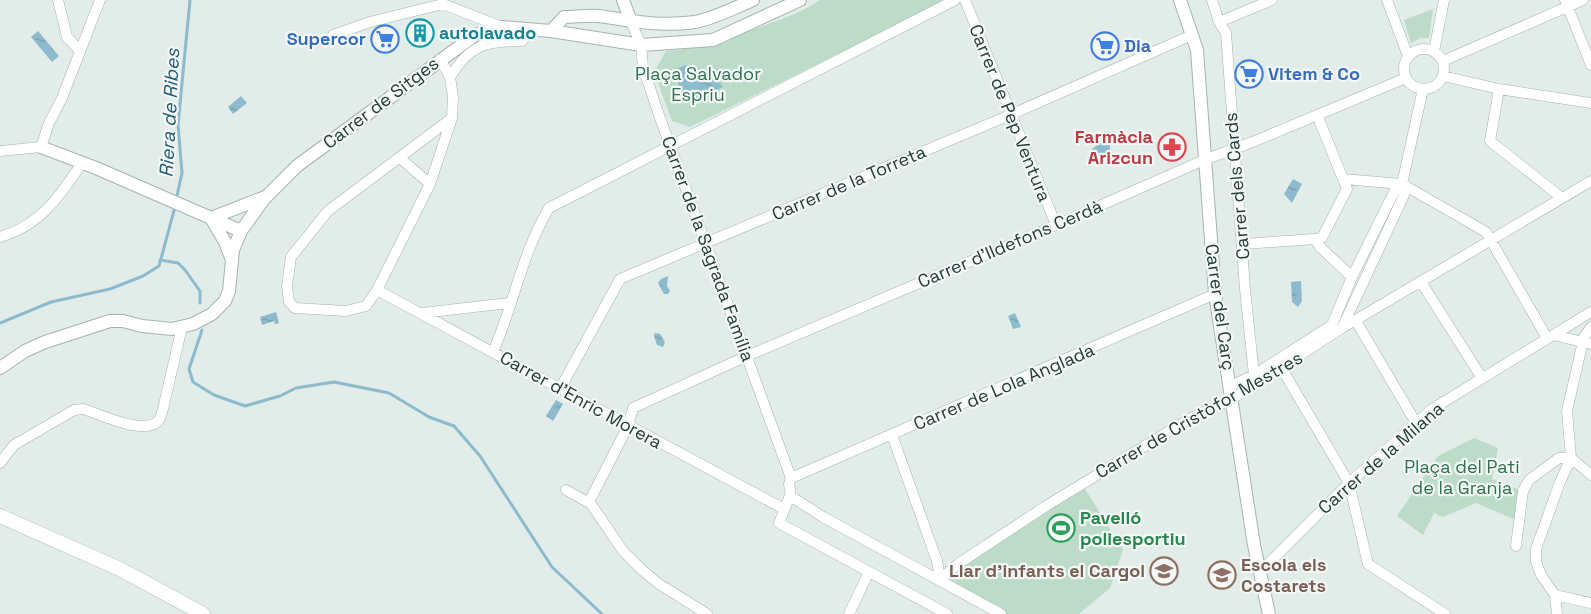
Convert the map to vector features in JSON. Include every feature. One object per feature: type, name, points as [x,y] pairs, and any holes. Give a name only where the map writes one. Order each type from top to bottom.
[{"type":"main road","points":[[0,516],[120,569],[203,614]]},
{"type":"street","points":[[58,0],[67,37],[80,51]]},
{"type":"street","points":[[41,147],[49,122],[62,98],[100,0]]},
{"type":"street","name":"Carrer de la Sagrada Família","points":[[623,0],[641,45],[642,67],[791,478],[788,484],[791,497]]},
{"type":"street","points":[[550,31],[564,18],[597,16],[631,22],[668,24],[694,22],[709,19],[735,4],[753,0]]},
{"type":"street","name":"Carrer de Sitges","points":[[266,197],[297,166],[475,35],[502,27],[550,31],[641,45],[713,40],[800,0]]},
{"type":"street","points":[[493,352],[503,329],[536,230],[549,208],[955,0]]},
{"type":"street","name":"Carrer de Pep Ventura","points":[[965,0],[1056,226]]},
{"type":"street","name":"Carrer del Carç","points":[[1180,0],[1197,50],[1215,294],[1260,572],[1269,614]]},
{"type":"street","name":"Carrer dels Cards","points":[[1212,0],[1219,22],[1226,33],[1254,375]]},
{"type":"street","points":[[1219,22],[1272,0]]},
{"type":"street","points":[[1387,0],[1408,56],[1404,71],[1406,78],[1416,87],[1423,89],[1439,82],[1443,76],[1443,62],[1434,51],[1421,49],[1408,56]]},
{"type":"street","points":[[1434,51],[1444,0]]},
{"type":"street","points":[[1443,62],[1566,3],[1583,0]]},
{"type":"street","points":[[1566,3],[1591,65]]},
{"type":"street","points":[[333,35],[370,22],[443,4],[502,27]]},
{"type":"street","points":[[450,77],[463,57],[476,48],[499,41],[522,41],[530,29]]},
{"type":"street","name":"Carrer de la Torreta","points":[[560,389],[620,280],[1010,115],[1192,35]]},
{"type":"street","points":[[440,59],[450,77],[453,97],[452,118],[430,184],[378,290],[366,306],[346,311],[295,308],[289,302],[287,286],[291,257],[328,211],[452,118]]},
{"type":"street","points":[[1443,76],[1499,89],[1591,103]]},
{"type":"street","name":"Carrer d'Ildefons Cerdà","points":[[589,502],[628,426],[633,408],[747,356],[1056,226],[1204,160],[1406,78]]},
{"type":"street","points":[[1342,328],[1404,195],[1402,184],[1423,89]]},
{"type":"street","points":[[1499,89],[1490,141],[1562,198]]},
{"type":"street","points":[[1242,244],[1322,238],[1347,189],[1317,115]]},
{"type":"street","points":[[0,152],[41,147],[99,169],[241,231]]},
{"type":"street","points":[[400,158],[430,184]]},
{"type":"street","points":[[0,237],[27,227],[60,195],[82,163]]},
{"type":"street","points":[[1343,179],[1402,184],[1486,232],[1550,337],[1587,343]]},
{"type":"street","name":"Carrer de Cristòfor Mestres","points":[[940,579],[958,564],[1053,502],[1189,419],[1232,399],[1282,369],[1342,328],[1591,181]]},
{"type":"street","points":[[1231,386],[1254,375],[1332,325],[1352,277],[1395,190],[1402,184]]},
{"type":"street","points":[[211,218],[266,197]]},
{"type":"street","points":[[0,368],[25,351],[45,342],[110,321],[123,321],[160,328],[182,327],[202,320],[219,308],[225,300],[229,290],[232,260],[241,231],[266,197]]},
{"type":"street","points":[[211,218],[225,242],[232,260]]},
{"type":"street","points":[[1315,239],[1320,247],[1352,277]]},
{"type":"street","points":[[1421,282],[1482,378]]},
{"type":"street","name":"Carrer d'Enric Morera","points":[[378,290],[784,509]]},
{"type":"street","name":"Carrer de Lola Anglada","points":[[791,478],[1215,294]]},
{"type":"street","points":[[422,313],[510,304]]},
{"type":"street","name":"Carrer de la Milana","points":[[1260,572],[1349,483],[1432,409],[1591,312]]},
{"type":"street","points":[[1356,321],[1416,423]]},
{"type":"street","points":[[0,463],[14,445],[74,410],[83,409],[135,426],[151,426],[159,420],[163,409],[182,327]]},
{"type":"street","points":[[1557,614],[1555,595],[1541,575],[1536,562],[1536,549],[1560,482],[1571,458],[1567,411],[1587,343],[1584,337],[1591,327]]},
{"type":"street","points":[[1282,369],[1349,483],[1367,561],[1370,566],[1445,614]]},
{"type":"street","points":[[892,435],[937,561],[940,579]]},
{"type":"street","points":[[1516,546],[1524,491],[1528,480],[1559,458],[1571,458],[1591,476]]},
{"type":"street","points":[[566,490],[589,502],[623,551],[642,570],[659,584],[706,614]]},
{"type":"street","points":[[947,614],[779,523],[791,497],[823,517],[940,579],[1001,614]]},
{"type":"street","points":[[849,614],[869,572]]},
{"type":"street","points":[[1555,595],[1591,603]]},
{"type":"green space","name":"Plaça Salvador Espriu","points":[[820,0],[947,0],[690,127],[672,121],[654,72],[666,51],[691,48],[725,39],[806,9]]},
{"type":"green space","points":[[1433,9],[1429,38],[1421,38],[1411,43],[1404,20]]},
{"type":"green space","name":"Plaça del Pati de la Granja","points":[[1474,438],[1498,448],[1492,479],[1523,491],[1516,520],[1476,503],[1443,517],[1434,513],[1423,535],[1397,516],[1438,456]]},
{"type":"green space","name":"Pavelló poliesportiu","points":[[1082,484],[1123,550],[1110,588],[1079,614],[1000,614],[940,579]]},
{"type":"water","points":[[38,31],[59,56],[52,62],[31,37]]},
{"type":"water","points":[[686,65],[707,72],[723,87],[700,98],[683,95],[673,70]]},
{"type":"water","points":[[241,96],[247,103],[233,114],[228,107]]},
{"type":"water","points":[[1099,143],[1110,144],[1110,152],[1101,157],[1090,155],[1091,150]]},
{"type":"water","points":[[1293,179],[1302,184],[1292,203],[1284,194]]},
{"type":"water","points":[[668,276],[667,286],[670,291],[668,294],[664,294],[658,283],[661,279]]},
{"type":"water","points":[[1301,281],[1302,301],[1298,307],[1292,302],[1291,282]]},
{"type":"water","points":[[276,312],[279,323],[275,324],[274,321],[262,325],[260,317]]},
{"type":"water","points":[[1015,313],[1021,327],[1013,329],[1008,316]]},
{"type":"water","points":[[655,333],[660,334],[665,342],[663,347],[657,345]]},
{"type":"water","points":[[556,400],[563,404],[553,421],[546,416]]},
{"type":"waterway","name":"Riera de Ribes","points":[[176,200],[182,173],[178,125],[190,0]]},
{"type":"waterway","name":"Riera de Ribes","points":[[0,323],[51,302],[110,289],[143,276],[159,266],[175,207]]},
{"type":"waterway","points":[[160,260],[178,263],[185,270],[200,291],[200,303]]},
{"type":"waterway","points":[[202,330],[189,369],[193,382],[214,395],[245,406],[280,396],[296,388],[334,382],[389,393],[429,417],[454,426],[480,456],[552,567],[602,614]]},
{"type":"place","name":"autolavado","points":[[420,33]]},
{"type":"place","name":"Supercor","points":[[385,39]]},
{"type":"place","name":"Dia","points":[[1105,46]]},
{"type":"place","name":"Vitem & Co","points":[[1249,74]]},
{"type":"place","name":"Farmàcia Arizcun","points":[[1172,147]]},
{"type":"place","name":"Pavelló poliesportiu","points":[[1061,528]]},
{"type":"place","name":"Llar d'infants el Cargol","points":[[1164,571]]},
{"type":"place","name":"Escola els Costarets","points":[[1222,575]]}]
